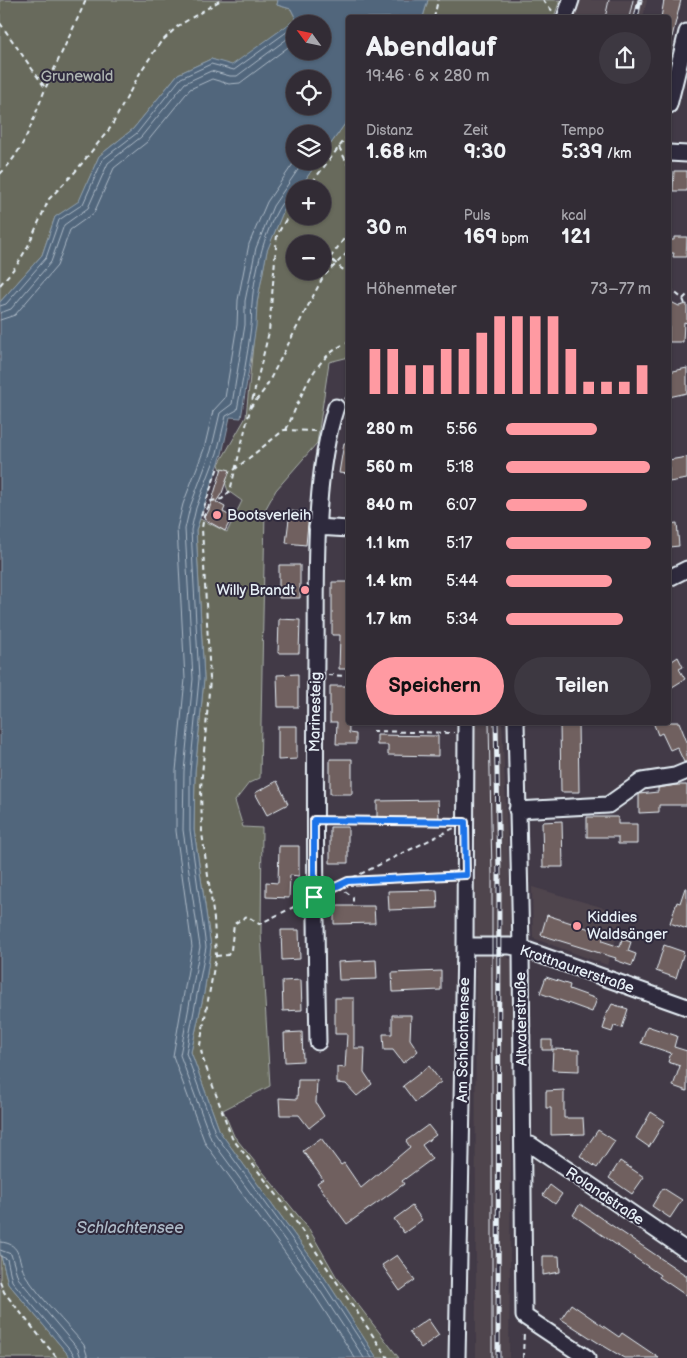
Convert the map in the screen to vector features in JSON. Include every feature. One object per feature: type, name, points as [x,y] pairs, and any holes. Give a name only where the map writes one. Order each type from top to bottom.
[{"type":"street","points":[[566,15],[570,0]]},
{"type":"street","points":[[671,97],[687,32]]},
{"type":"street","points":[[671,153],[687,154]]},
{"type":"street","name":"Marinesteig","points":[[318,1042],[314,897],[317,527],[327,433],[336,407]]},
{"type":"street","points":[[317,527],[346,528]]},
{"type":"street","points":[[671,577],[687,569]]},
{"type":"street","name":"Altvaterstraße","points":[[516,725],[521,948],[524,1321]]},
{"type":"street","name":"Am Schlachtensee","points":[[457,1358],[465,946],[466,728]]},
{"type":"street","points":[[517,810],[608,805],[642,781],[674,776],[687,771]]},
{"type":"street","name":"Krottnaurerstraße","points":[[465,946],[510,946],[521,948],[687,1007]]},
{"type":"street","name":"Rolandstraße","points":[[522,1145],[531,1145],[687,1251]]},
{"type":"street","points":[[524,1321],[587,1358]]},
{"type":"path","points":[[0,174],[13,161],[26,140],[46,89],[86,0]]},
{"type":"path","points":[[0,285],[17,265],[28,246],[49,199],[75,172],[111,127],[141,71],[160,43],[178,26],[221,0]]},
{"type":"path","points":[[435,15],[438,0]]},
{"type":"path","points":[[543,0],[556,15]]},
{"type":"path","points":[[0,23],[46,89]]},
{"type":"path","points":[[314,180],[346,138]]},
{"type":"path","points":[[338,147],[346,162]]},
{"type":"path","points":[[286,220],[277,235],[268,332],[230,491],[222,499],[211,502],[204,516],[202,528],[210,679],[201,788],[202,833],[214,920],[216,956],[212,992],[200,1045],[224,1121],[232,1138],[284,1204],[388,1358]]},
{"type":"path","points":[[346,236],[330,258],[346,270]]},
{"type":"path","points":[[249,410],[265,388],[322,277],[346,254]]},
{"type":"path","points":[[671,290],[683,299],[685,304]]},
{"type":"path","points":[[683,299],[687,295]]},
{"type":"path","points":[[234,470],[286,430],[321,361],[334,348],[346,343]]},
{"type":"path","points":[[286,430],[327,433]]},
{"type":"path","points":[[201,516],[218,468]]},
{"type":"path","points":[[316,674],[346,676]]},
{"type":"path","points":[[372,731],[466,728]]},
{"type":"path","points":[[314,820],[465,822]]},
{"type":"path","points":[[216,956],[228,955],[231,950],[234,924],[248,916],[259,924],[465,822]]},
{"type":"path","points":[[348,881],[466,875]]},
{"type":"path","points":[[338,886],[353,897],[354,906]]},
{"type":"path","points":[[0,1281],[4,1292],[56,1358]]},
{"type":"path","points":[[523,1358],[524,1321]]},
{"type":"shaded area","points":[[581,0],[647,0],[643,15],[576,15]]},
{"type":"shaded area","points":[[475,725],[502,725],[512,938],[506,941],[506,956],[513,961],[509,1358],[476,1358]]},
{"type":"shaded area","name":"Kiddies Waldsänger","points":[[532,887],[625,914],[607,965],[533,938]]},
{"type":"green space","name":"Grunewald","points":[[0,0],[278,0],[277,5],[291,9],[294,15],[286,15],[286,26],[232,66],[211,59],[178,74],[133,129],[99,156],[79,202],[55,217],[42,255],[0,302]]},
{"type":"green space","points":[[428,0],[560,0],[555,15],[424,15]]},
{"type":"green space","points":[[346,122],[346,358],[329,362],[317,443],[276,490],[265,510],[260,778],[249,783],[235,801],[243,827],[262,828],[261,933],[270,1086],[223,1110],[234,1136],[309,1229],[336,1276],[399,1358],[377,1358],[317,1266],[220,1132],[191,1052],[204,993],[211,947],[194,830],[195,772],[204,679],[196,530],[200,519],[227,532],[242,501],[228,491],[219,464],[246,417],[257,303],[267,250],[283,212],[286,208],[286,225],[331,225],[331,180],[305,180],[312,170],[331,170],[331,144]]},
{"type":"green space","points":[[0,1252],[8,1283],[71,1358],[0,1358]]},
{"type":"water","name":"Schlachtensee","points":[[278,0],[428,0],[424,15],[346,15],[346,122],[331,144],[331,125],[286,125],[286,170],[312,170],[305,180],[286,180],[286,208],[267,251],[257,303],[256,326],[241,418],[230,417],[222,454],[196,530],[204,679],[195,772],[194,830],[211,947],[204,993],[191,1052],[220,1132],[317,1266],[377,1358],[71,1358],[8,1283],[0,1252],[0,302],[42,255],[55,217],[79,201],[99,156],[133,129],[178,74],[211,59],[232,65],[286,26],[286,60],[331,60],[331,15],[294,15],[291,9],[277,5]]},
{"type":"building","points":[[664,0],[681,0],[672,37],[671,15],[662,15]]},
{"type":"building","points":[[674,171],[687,171],[687,191],[673,191]]},
{"type":"building","points":[[674,237],[687,237],[686,257],[673,257],[674,253],[671,253],[671,240],[674,240]]},
{"type":"building","points":[[671,302],[679,306],[687,304],[687,323],[684,322],[683,342],[671,342]]},
{"type":"building","points":[[687,368],[687,393],[671,397],[671,372]]},
{"type":"building","points":[[344,443],[346,443],[346,474],[339,473]]},
{"type":"building","points":[[687,457],[687,479],[671,482],[671,460]]},
{"type":"building","name":"Bootsverleih","points":[[222,468],[230,470],[222,493],[216,502],[225,507],[223,512],[232,517],[225,531],[204,519],[209,510]]},
{"type":"building","points":[[290,511],[309,513],[306,545],[286,543]]},
{"type":"building","points":[[677,523],[679,546],[671,547],[671,524]]},
{"type":"building","points":[[279,565],[300,565],[300,598],[279,598]]},
{"type":"building","points":[[332,582],[346,582],[346,669],[339,669],[340,635],[332,635]]},
{"type":"building","points":[[279,619],[300,620],[299,653],[278,653]]},
{"type":"building","points":[[678,657],[683,667],[679,669],[685,679],[671,688],[671,662]]},
{"type":"building","points":[[298,674],[298,707],[278,707],[277,675]]},
{"type":"building","points":[[330,686],[346,686],[346,725],[349,725],[349,733],[356,734],[356,744],[336,744],[337,722],[330,722]]},
{"type":"building","points":[[671,722],[679,722],[687,742],[687,762],[684,762],[677,747],[670,750],[662,733],[658,735],[654,725],[671,725]]},
{"type":"building","points":[[560,725],[578,725],[579,792],[561,792]]},
{"type":"building","points":[[278,726],[297,726],[297,759],[278,760]]},
{"type":"building","points":[[377,735],[438,736],[438,756],[388,755],[388,745],[377,745]]},
{"type":"building","points":[[330,759],[352,759],[352,794],[330,794]]},
{"type":"building","points":[[277,781],[288,804],[267,815],[255,793]]},
{"type":"building","points":[[687,785],[687,805],[659,805],[659,812],[639,813],[639,794],[658,792],[658,788]]},
{"type":"building","points":[[438,800],[439,818],[377,819],[377,801]]},
{"type":"building","points":[[587,817],[618,817],[618,824],[637,824],[637,844],[618,844],[618,837],[587,837]]},
{"type":"building","points":[[562,821],[563,867],[543,867],[542,822]]},
{"type":"building","points":[[330,827],[348,827],[348,863],[330,863]]},
{"type":"building","points":[[279,846],[299,846],[299,876],[290,875],[289,898],[266,897],[266,882],[278,883]]},
{"type":"building","points":[[685,888],[687,888],[687,929],[670,923],[677,902],[680,903]]},
{"type":"building","points":[[437,890],[438,908],[389,910],[388,891]]},
{"type":"building","points":[[334,906],[374,906],[375,923],[334,924]]},
{"type":"building","points":[[547,915],[605,934],[602,941],[620,947],[622,939],[631,942],[628,951],[636,954],[632,966],[615,960],[616,958],[541,935]]},
{"type":"building","points":[[281,930],[299,930],[300,959],[282,960]]},
{"type":"building","points":[[664,945],[684,952],[676,978],[656,971]]},
{"type":"building","points":[[376,960],[377,979],[339,980],[338,962]]},
{"type":"building","points":[[441,971],[441,990],[393,992],[392,973]]},
{"type":"building","points":[[546,977],[570,985],[569,989],[597,999],[592,1012],[540,993]]},
{"type":"building","points":[[301,980],[302,1010],[283,1011],[282,981]]},
{"type":"building","points":[[335,998],[354,998],[354,1048],[365,1048],[364,1072],[372,1084],[357,1096],[346,1084],[337,1083],[337,1067],[345,1068],[347,1034],[335,1034]]},
{"type":"building","points":[[612,1004],[628,1009],[622,1028],[614,1026],[612,1032],[603,1029],[606,1019],[604,1019]]},
{"type":"building","points":[[392,1015],[411,1015],[410,1039],[418,1051],[403,1063],[393,1050],[384,1050],[383,1034],[392,1034]]},
{"type":"building","points":[[647,1026],[677,1036],[674,1047],[687,1051],[687,1091],[673,1086],[680,1066],[668,1062],[671,1053],[641,1043]]},
{"type":"building","points":[[302,1032],[303,1061],[285,1062],[284,1033]]},
{"type":"building","points":[[542,1040],[552,1040],[552,1050],[542,1050]]},
{"type":"building","points":[[553,1049],[579,1050],[579,1071],[552,1070]]},
{"type":"building","points":[[429,1066],[441,1082],[415,1102],[403,1086]]},
{"type":"building","points":[[298,1080],[317,1080],[316,1103],[324,1116],[309,1128],[299,1115],[280,1115],[279,1098],[297,1099]]},
{"type":"building","points":[[564,1090],[564,1118],[583,1118],[584,1134],[551,1135],[551,1108],[546,1108],[546,1091]]},
{"type":"building","points":[[651,1112],[665,1121],[649,1147],[636,1138]]},
{"type":"building","points":[[428,1125],[436,1135],[422,1145],[432,1159],[402,1181],[404,1184],[347,1224],[317,1183],[323,1179],[303,1151],[321,1138],[341,1165],[344,1163],[361,1188],[410,1147],[406,1141]]},
{"type":"building","points":[[598,1130],[615,1141],[597,1168],[580,1156]]},
{"type":"building","points":[[620,1161],[644,1177],[632,1194],[609,1178]]},
{"type":"building","points":[[550,1185],[562,1194],[555,1204],[543,1195]]},
{"type":"building","points":[[663,1188],[682,1200],[670,1218],[652,1206]]},
{"type":"building","points":[[580,1204],[687,1276],[687,1296],[573,1215]]},
{"type":"building","points":[[412,1206],[422,1220],[404,1233],[394,1219]]},
{"type":"building","points":[[397,1255],[415,1280],[400,1291],[382,1265]]},
{"type":"building","points":[[543,1256],[559,1256],[560,1272],[543,1275]]},
{"type":"building","points":[[571,1304],[619,1337],[622,1333],[659,1358],[624,1358],[597,1342],[561,1319]]},
{"type":"building","points":[[428,1319],[439,1335],[421,1348],[409,1332]]},
{"type":"tram line","points":[[606,15],[609,0]]},
{"type":"tram line","points":[[630,15],[633,0]]},
{"type":"tram line","points":[[489,725],[492,874],[492,1358]]},
{"type":"railway","points":[[637,15],[640,0]]},
{"type":"railway","points":[[496,725],[499,874],[498,1358]]},
{"type":"place","name":"Bootsverleih","points":[[217,515]]},
{"type":"place","name":"Willy Brandt","points":[[305,590]]},
{"type":"place","name":"Kiddies Waldsänger","points":[[577,926]]},
{"type":"route","points":[[314,820],[465,822],[466,875],[348,881],[314,897],[314,820]]}]
